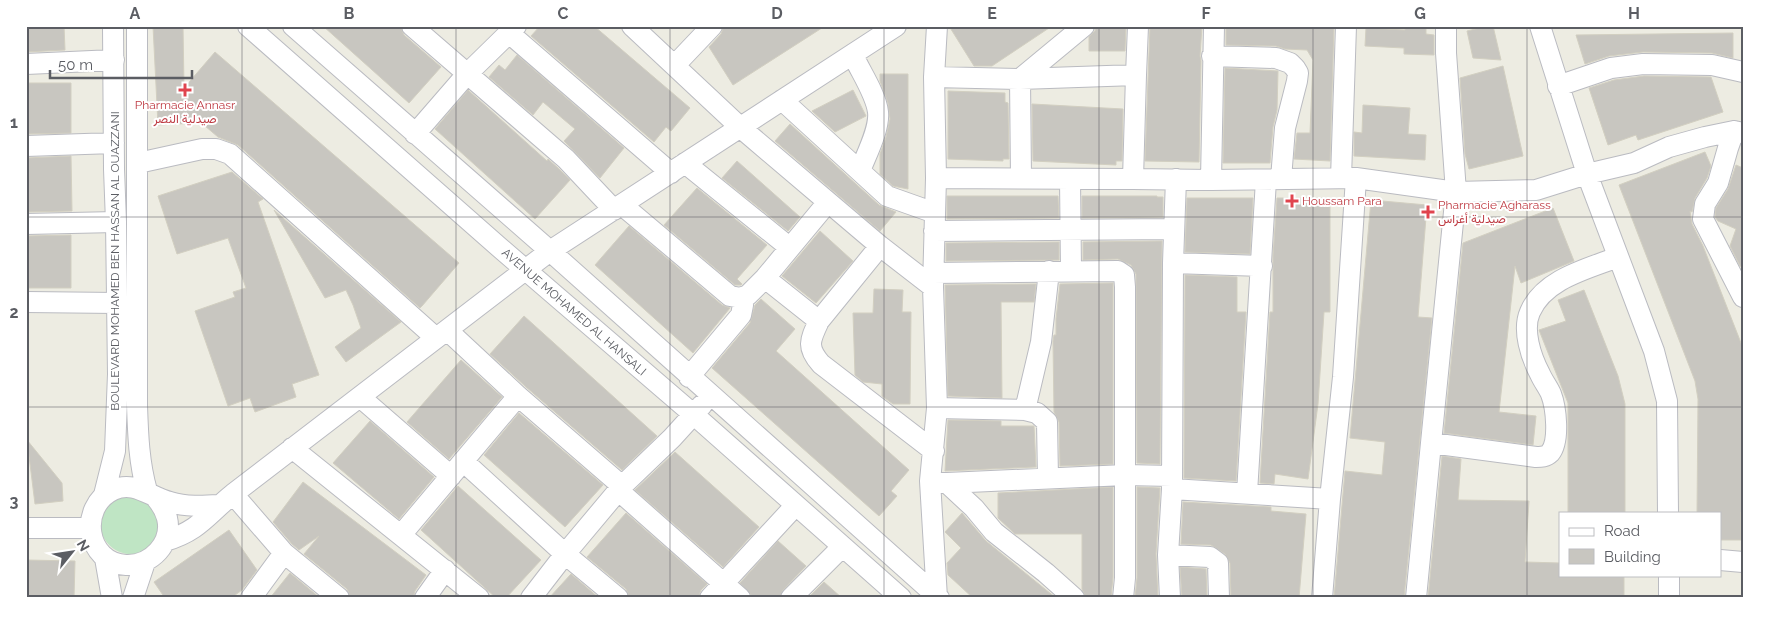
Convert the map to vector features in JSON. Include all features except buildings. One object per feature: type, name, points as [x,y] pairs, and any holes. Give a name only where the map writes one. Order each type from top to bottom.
[{"type":"street","name":"BOULEVARD MOHAMED BEN HASSAN AL OUAZZANI","points":[[104,495],[115,451],[118,374],[114,169],[114,26]]},
{"type":"street","name":"BOULEVARD MOHAMED BEN HASSAN AL OUAZZANI","points":[[137,26],[137,405],[142,471],[151,495]]},
{"type":"street","name":"AVENUE MOHAMED AL HANSALI","points":[[248,26],[901,598]]},
{"type":"street","points":[[293,26],[550,251],[710,396],[938,597]]},
{"type":"street","points":[[412,26],[566,159],[618,208],[730,296],[741,298],[748,295],[765,278],[828,202]]},
{"type":"street","points":[[632,26],[741,128],[880,246],[933,280],[1048,271],[1118,271],[1124,275],[1125,578],[1123,598]]},
{"type":"street","points":[[675,65],[712,26]]},
{"type":"street","points":[[165,541],[195,528],[226,499],[550,251],[896,26]]},
{"type":"street","points":[[937,26],[934,77],[936,178],[933,280],[937,408],[934,451],[938,482],[938,597]]},
{"type":"street","points":[[1020,80],[1084,26]]},
{"type":"street","points":[[1134,178],[1138,26]]},
{"type":"street","points":[[1212,180],[1212,56],[1214,26]]},
{"type":"street","points":[[1322,598],[1343,377],[1349,178],[1346,26]]},
{"type":"street","points":[[1416,598],[1456,192],[1446,53],[1446,26]]},
{"type":"street","points":[[1540,26],[1587,174],[1654,351],[1667,401],[1668,512]]},
{"type":"street","points":[[415,134],[467,74],[512,30],[678,168],[789,248]]},
{"type":"street","points":[[853,55],[878,110],[872,141],[860,171]]},
{"type":"street","points":[[1212,56],[1276,58],[1290,63],[1298,73],[1298,81],[1285,128],[1274,180],[1262,266],[1247,493]]},
{"type":"street","points":[[26,64],[114,60]]},
{"type":"street","points":[[1558,86],[1611,68],[1643,64],[1712,65],[1743,72]]},
{"type":"street","points":[[934,77],[1020,80],[1136,75]]},
{"type":"street","points":[[1020,80],[1021,178]]},
{"type":"street","points":[[782,100],[887,196],[934,222],[1070,229],[1174,229]]},
{"type":"street","points":[[936,178],[1212,180],[1349,178],[1456,192],[1536,190],[1587,174],[1634,163],[1669,147],[1738,132]]},
{"type":"street","points":[[1738,132],[1728,148],[1718,182],[1705,204],[1704,219],[1743,297]]},
{"type":"street","points":[[26,146],[114,143]]},
{"type":"street","points":[[138,163],[202,149],[216,149],[230,154],[441,334],[518,396],[620,488],[716,590],[740,598]]},
{"type":"street","points":[[1070,179],[1070,271]]},
{"type":"street","points":[[1170,598],[1168,554],[1172,483],[1173,263],[1176,179]]},
{"type":"street","points":[[26,224],[116,222]]},
{"type":"street","points":[[880,246],[819,321],[810,341],[810,346],[821,364],[934,451]]},
{"type":"street","points":[[1431,443],[1536,457],[1543,457],[1550,453],[1555,442],[1556,414],[1551,394],[1539,373],[1532,355],[1527,333],[1530,312],[1542,294],[1566,277],[1618,257]]},
{"type":"street","points":[[1173,263],[1262,266]]},
{"type":"street","points":[[1025,410],[1042,342],[1048,271]]},
{"type":"street","points":[[765,278],[819,321]]},
{"type":"street","points":[[689,377],[741,315],[743,305],[741,298]]},
{"type":"street","points":[[26,302],[117,303]]},
{"type":"street","points":[[401,534],[518,396]]},
{"type":"street","points":[[531,598],[620,488],[672,438],[710,396]]},
{"type":"street","points":[[360,397],[457,468],[618,598]]},
{"type":"street","points":[[937,408],[1025,410],[1037,413],[1047,422],[1048,478]]},
{"type":"street","points":[[292,448],[479,598]]},
{"type":"street","points":[[938,482],[1125,475],[1247,493],[1330,499]]},
{"type":"street","points":[[938,482],[974,508],[994,532],[1074,598]]},
{"type":"street","points":[[151,495],[163,507],[167,518],[168,530],[160,550],[145,562],[124,565],[114,563],[105,558],[97,549],[92,539],[90,528],[91,516],[96,504],[104,495],[114,490],[125,487],[136,488],[151,495],[187,505],[226,499]]},
{"type":"street","points":[[226,499],[284,553],[339,598]]},
{"type":"street","points":[[716,590],[795,506]]},
{"type":"street","points":[[26,528],[90,528]]},
{"type":"street","points":[[791,598],[842,547]]},
{"type":"street","points":[[251,598],[284,553]]},
{"type":"street","points":[[1168,554],[1214,558],[1218,563],[1219,598]]},
{"type":"street","points":[[105,558],[112,598]]},
{"type":"street","points":[[1722,560],[1743,562]]},
{"type":"street","points":[[133,598],[145,562]]},
{"type":"street","points":[[424,598],[444,570]]},
{"type":"street","points":[[1668,576],[1669,598]]},
{"type":"green space","points":[[142,496],[159,517],[157,536],[152,545],[136,554],[126,554],[117,551],[109,545],[103,536],[100,525],[102,510],[116,497]]},
{"type":"place","name":"Pharmacie Annasr صيدلية النصر","points":[[185,90]]},
{"type":"place","name":"Houssam Para","points":[[1292,201]]},
{"type":"place","name":"Pharmacie Agharass صيدلية أغراس","points":[[1428,212]]}]
